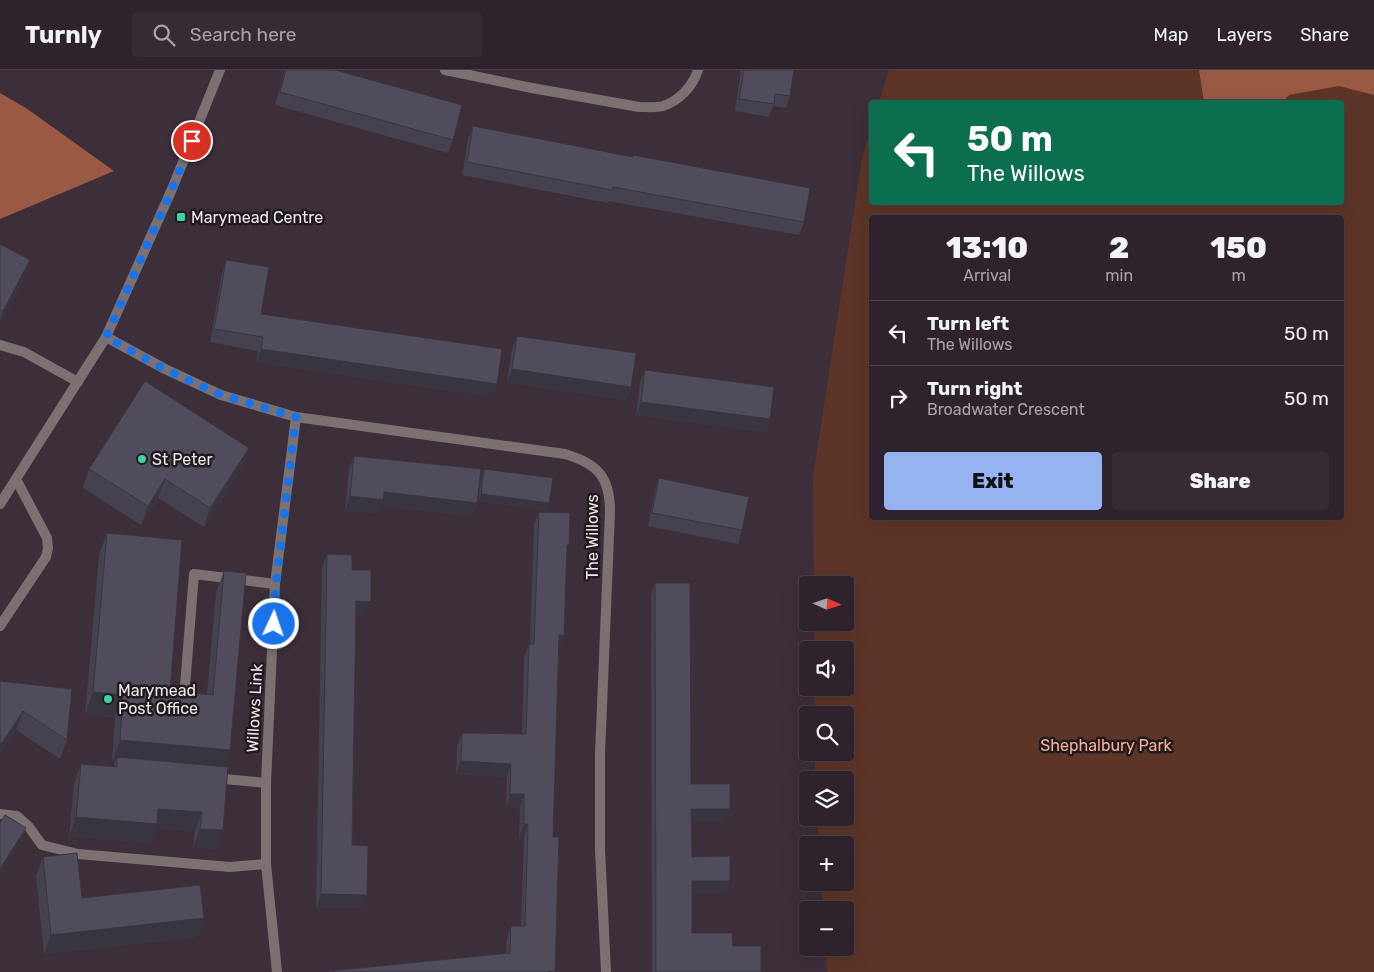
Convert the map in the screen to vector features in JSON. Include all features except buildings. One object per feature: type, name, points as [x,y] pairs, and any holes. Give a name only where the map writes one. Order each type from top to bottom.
[{"type":"street","points":[[0,504],[106,337],[172,189],[220,70]]},
{"type":"street","points":[[445,70],[532,88],[652,108],[672,102],[681,95],[689,88],[698,70]]},
{"type":"street","name":"The Willows","points":[[106,337],[164,369],[221,395],[296,417],[565,454],[587,462],[602,475],[610,498],[600,754],[600,849],[606,972]]},
{"type":"street","points":[[0,345],[24,352],[78,382]]},
{"type":"street","name":"Willows Link","points":[[276,972],[266,864],[266,783],[276,584],[296,417]]},
{"type":"street","points":[[0,626],[46,557],[48,548],[47,538],[16,479]]},
{"type":"street","points":[[184,698],[194,574],[276,584]]},
{"type":"street","points":[[207,777],[266,783]]},
{"type":"street","points":[[0,814],[16,816],[29,827],[42,845],[70,853],[230,867],[266,864]]},
{"type":"green space","name":"Shephalbury Park","points":[[889,70],[1374,70],[1374,972],[827,972],[826,956],[854,956],[854,901],[822,901],[822,891],[854,891],[854,836],[818,836],[818,826],[854,826],[854,771],[815,771],[815,761],[854,761],[854,706],[815,706],[814,696],[854,696],[854,641],[814,641],[814,631],[854,631],[854,576],[814,576],[813,477],[862,158],[869,135],[869,205],[1344,205],[1344,100],[880,100]]},
{"type":"shaded area","points":[[1199,70],[1374,70],[1374,95],[1339,86],[1289,95],[1284,100],[1204,100]]},
{"type":"shaded area","points":[[0,93],[26,108],[114,171],[0,219]]},
{"type":"place","name":"Marymead Centre","points":[[181,217]]},
{"type":"place","name":"St Peter","points":[[142,459]]},
{"type":"place","name":"Marymead Post Office","points":[[108,699]]},
{"type":"route","points":[[192,141],[106,337],[164,369],[221,395],[296,417],[276,584],[274,624]]}]
